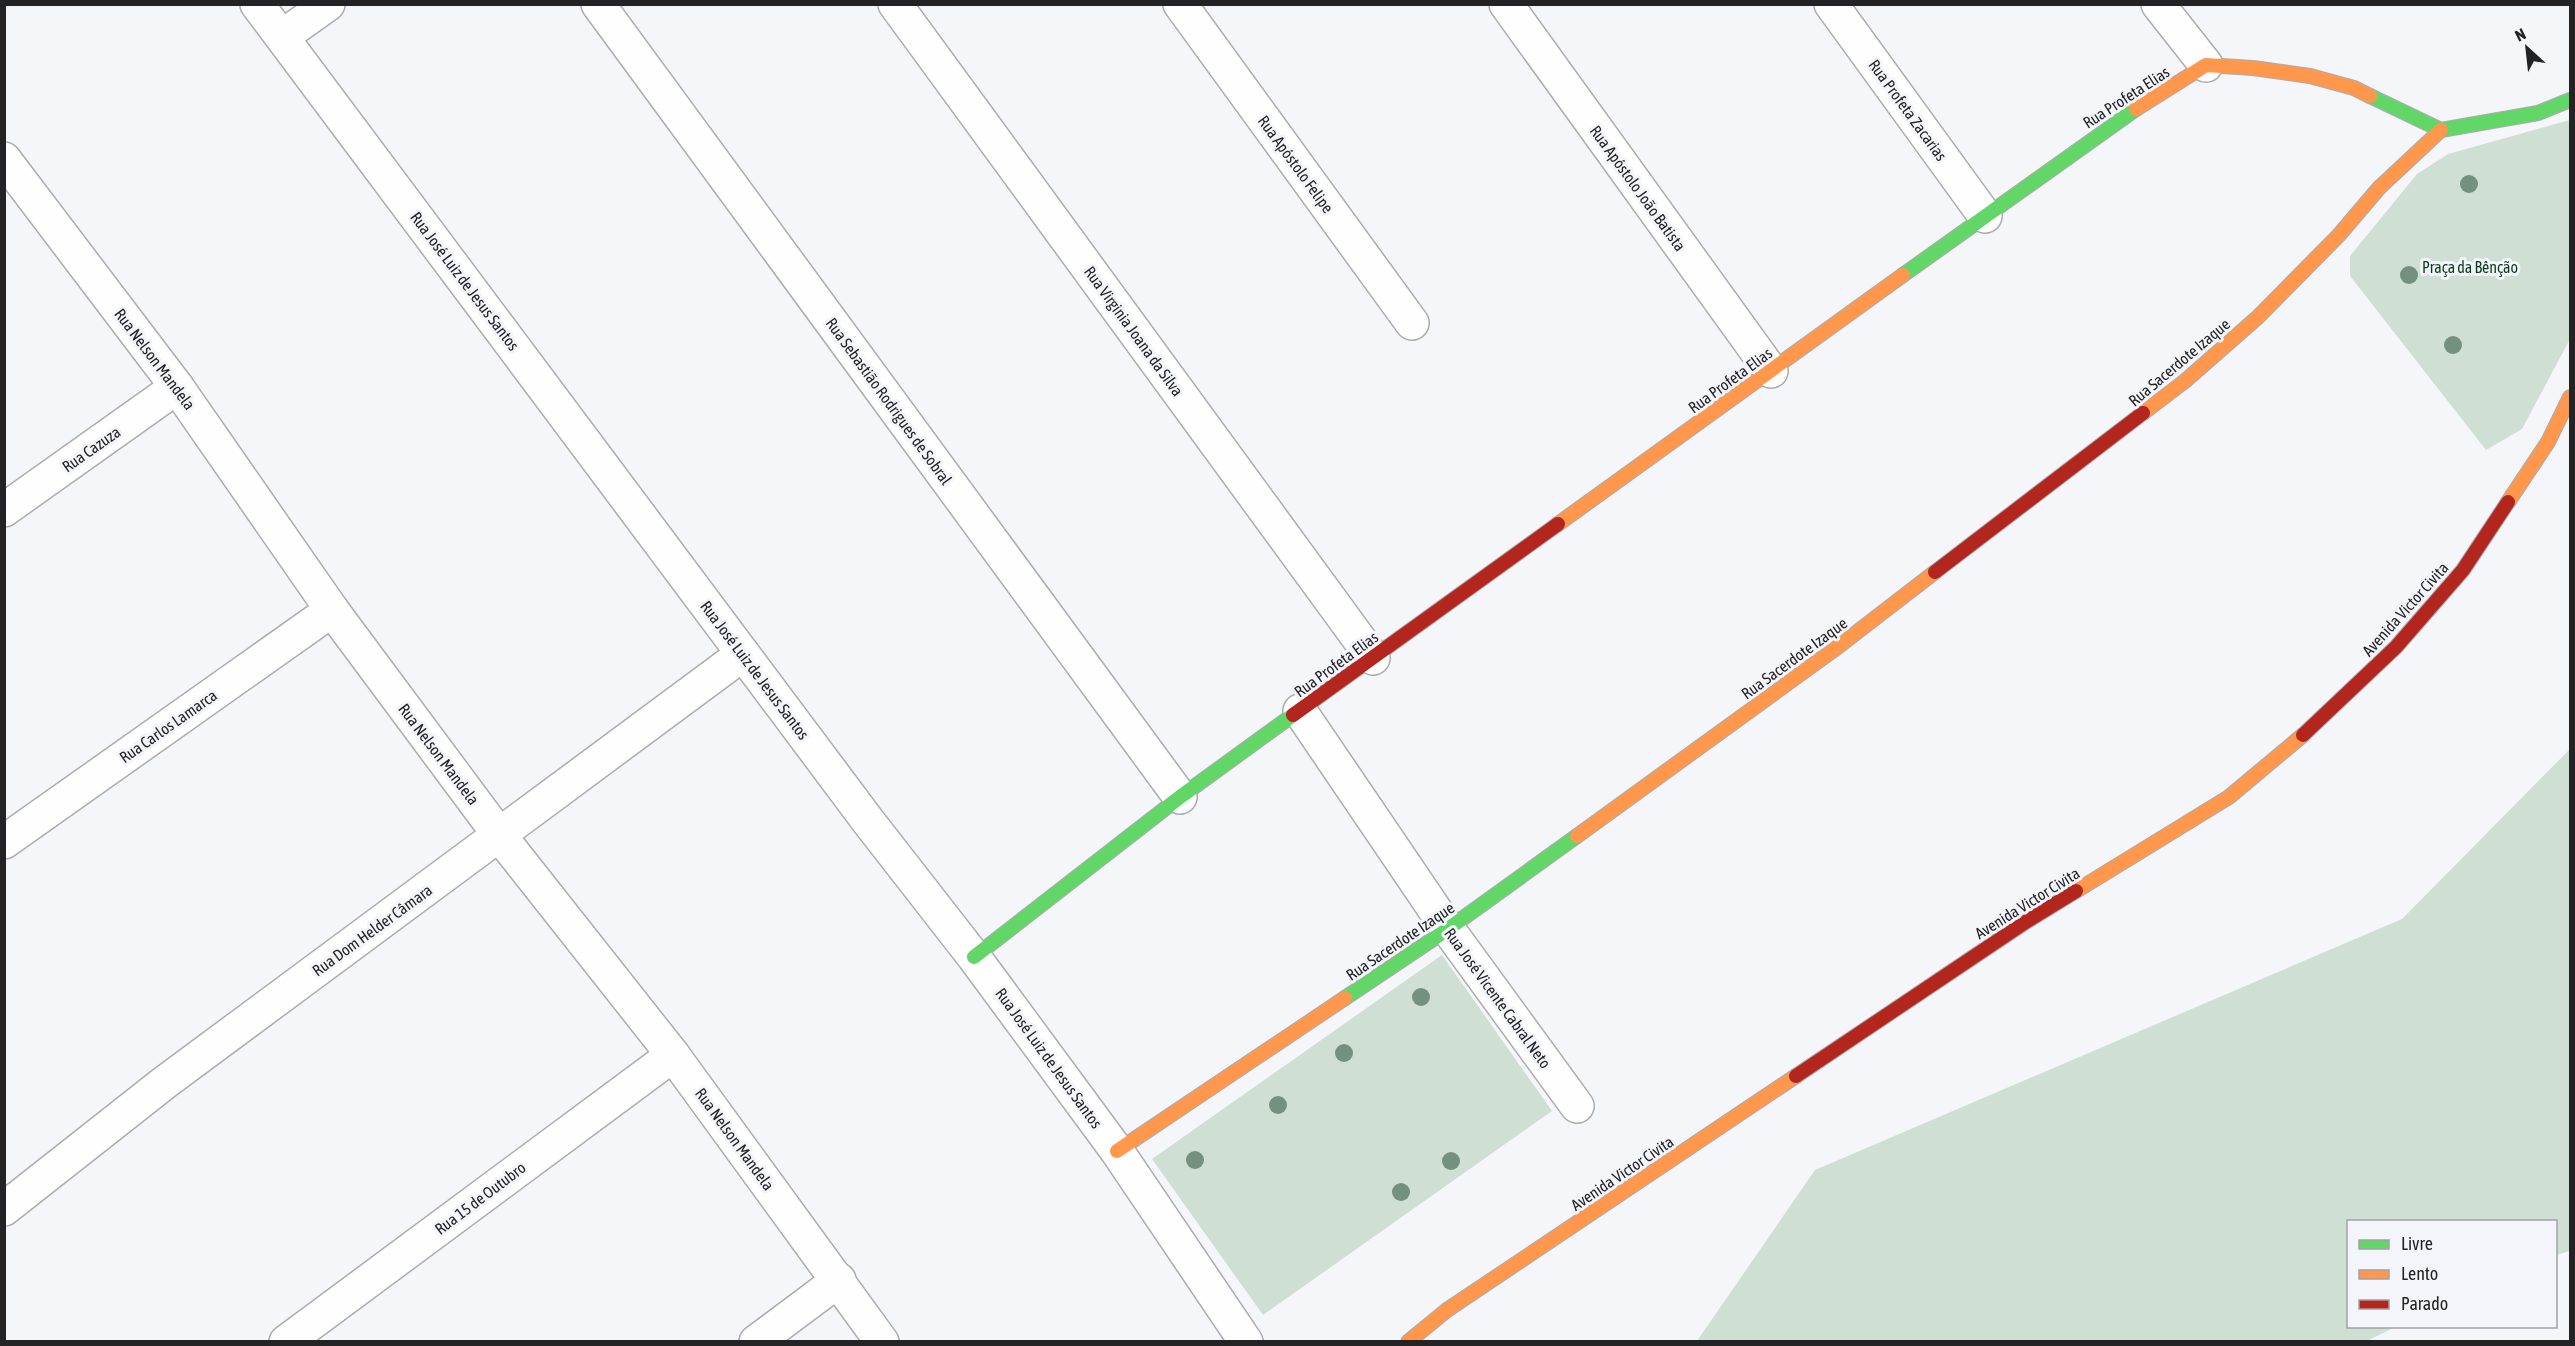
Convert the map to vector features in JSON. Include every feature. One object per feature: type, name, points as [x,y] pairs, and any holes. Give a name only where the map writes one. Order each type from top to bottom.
[{"type":"street","name":"Rua José Luiz de Jesus Santos","points":[[257,4],[868,821],[974,957],[1117,1151],[1246,1341]]},
{"type":"street","points":[[283,36],[328,4]]},
{"type":"street","name":"Rua Sebastião Rodrigues de Sobral","points":[[598,4],[1180,797]]},
{"type":"street","name":"Rua Virginia Joana da Silva","points":[[896,4],[1373,658]]},
{"type":"street","name":"Rua Apóstolo Felipe","points":[[1180,4],[1412,323]]},
{"type":"street","name":"Rua Apóstolo João Batista","points":[[1506,4],[1771,371]]},
{"type":"street","name":"Rua Profeta Zacarias","points":[[1831,4],[1984,216]]},
{"type":"street","points":[[2158,4],[2206,65],[2253,68],[2310,76],[2354,88],[2441,130],[2538,113],[2571,100]]},
{"type":"street","name":"Rua Profeta Elias","points":[[974,957],[1180,797],[2114,123],[2206,65]]},
{"type":"street","name":"Rua Sacerdote Izaque","points":[[1117,1151],[1448,929],[1839,646],[2185,381],[2259,317],[2339,235],[2379,188],[2441,130]]},
{"type":"street","name":"Rua Nelson Mandela","points":[[4,159],[177,387],[332,610],[500,836],[673,1055],[882,1341]]},
{"type":"street","name":"Rua Cazuza","points":[[4,510],[177,387]]},
{"type":"street","name":"Avenida Victor Civita","points":[[1408,1341],[1448,1310],[2024,922],[2229,797],[2313,727],[2396,647],[2463,570],[2548,442],[2571,397]]},
{"type":"street","name":"Rua Carlos Lamarca","points":[[4,842],[332,610]]},
{"type":"street","name":"Rua Dom Helder Câmara","points":[[4,1209],[164,1083],[743,654]]},
{"type":"street","name":"Rua José Vicente Cabral Neto","points":[[1300,711],[1448,929],[1576,1106]]},
{"type":"street","name":"Rua 15 de Outubro","points":[[286,1341],[673,1055]]},
{"type":"street","points":[[756,1341],[839,1280]]},
{"type":"green space","name":"Praça da Bênção","points":[[2570,120],[2570,339],[2522,429],[2486,450],[2350,276],[2350,256],[2417,174],[2448,154]]},
{"type":"green space","points":[[2570,749],[2570,1251],[2557,1255],[2557,1220],[2347,1220],[2347,1328],[2393,1328],[2367,1341],[1697,1341],[1815,1170],[2402,919]]},
{"type":"green space","points":[[1442,955],[1552,1111],[1263,1315],[1152,1159]]},
{"type":"traffic: fast","points":[[2370,96],[2441,130],[2538,113],[2570,100]]},
{"type":"traffic: fast","points":[[1903,275],[2136,109]]},
{"type":"traffic: fast","points":[[974,957],[1180,797],[1293,715]]},
{"type":"traffic: fast","points":[[1345,998],[1448,929],[1577,836]]},
{"type":"traffic: slow","points":[[2136,109],[2206,65],[2253,68],[2310,76],[2354,88],[2370,96]]},
{"type":"traffic: slow","points":[[2143,413],[2185,381],[2258,317],[2339,235],[2379,188],[2441,130]]},
{"type":"traffic: slow","points":[[1558,524],[1903,275]]},
{"type":"traffic: slow","points":[[2508,502],[2548,442],[2570,397]]},
{"type":"traffic: slow","points":[[1577,836],[1839,646],[1935,572]]},
{"type":"traffic: slow","points":[[2076,891],[2229,797],[2303,735]]},
{"type":"traffic: slow","points":[[1117,1151],[1345,998]]},
{"type":"traffic: slow","points":[[1408,1342],[1447,1310],[1796,1076]]},
{"type":"traffic: jam","points":[[1935,572],[2143,413]]},
{"type":"traffic: jam","points":[[2303,735],[2396,647],[2463,570],[2508,502]]},
{"type":"traffic: jam","points":[[1293,715],[1558,524]]},
{"type":"traffic: jam","points":[[1796,1076],[2024,923],[2076,891]]}]
